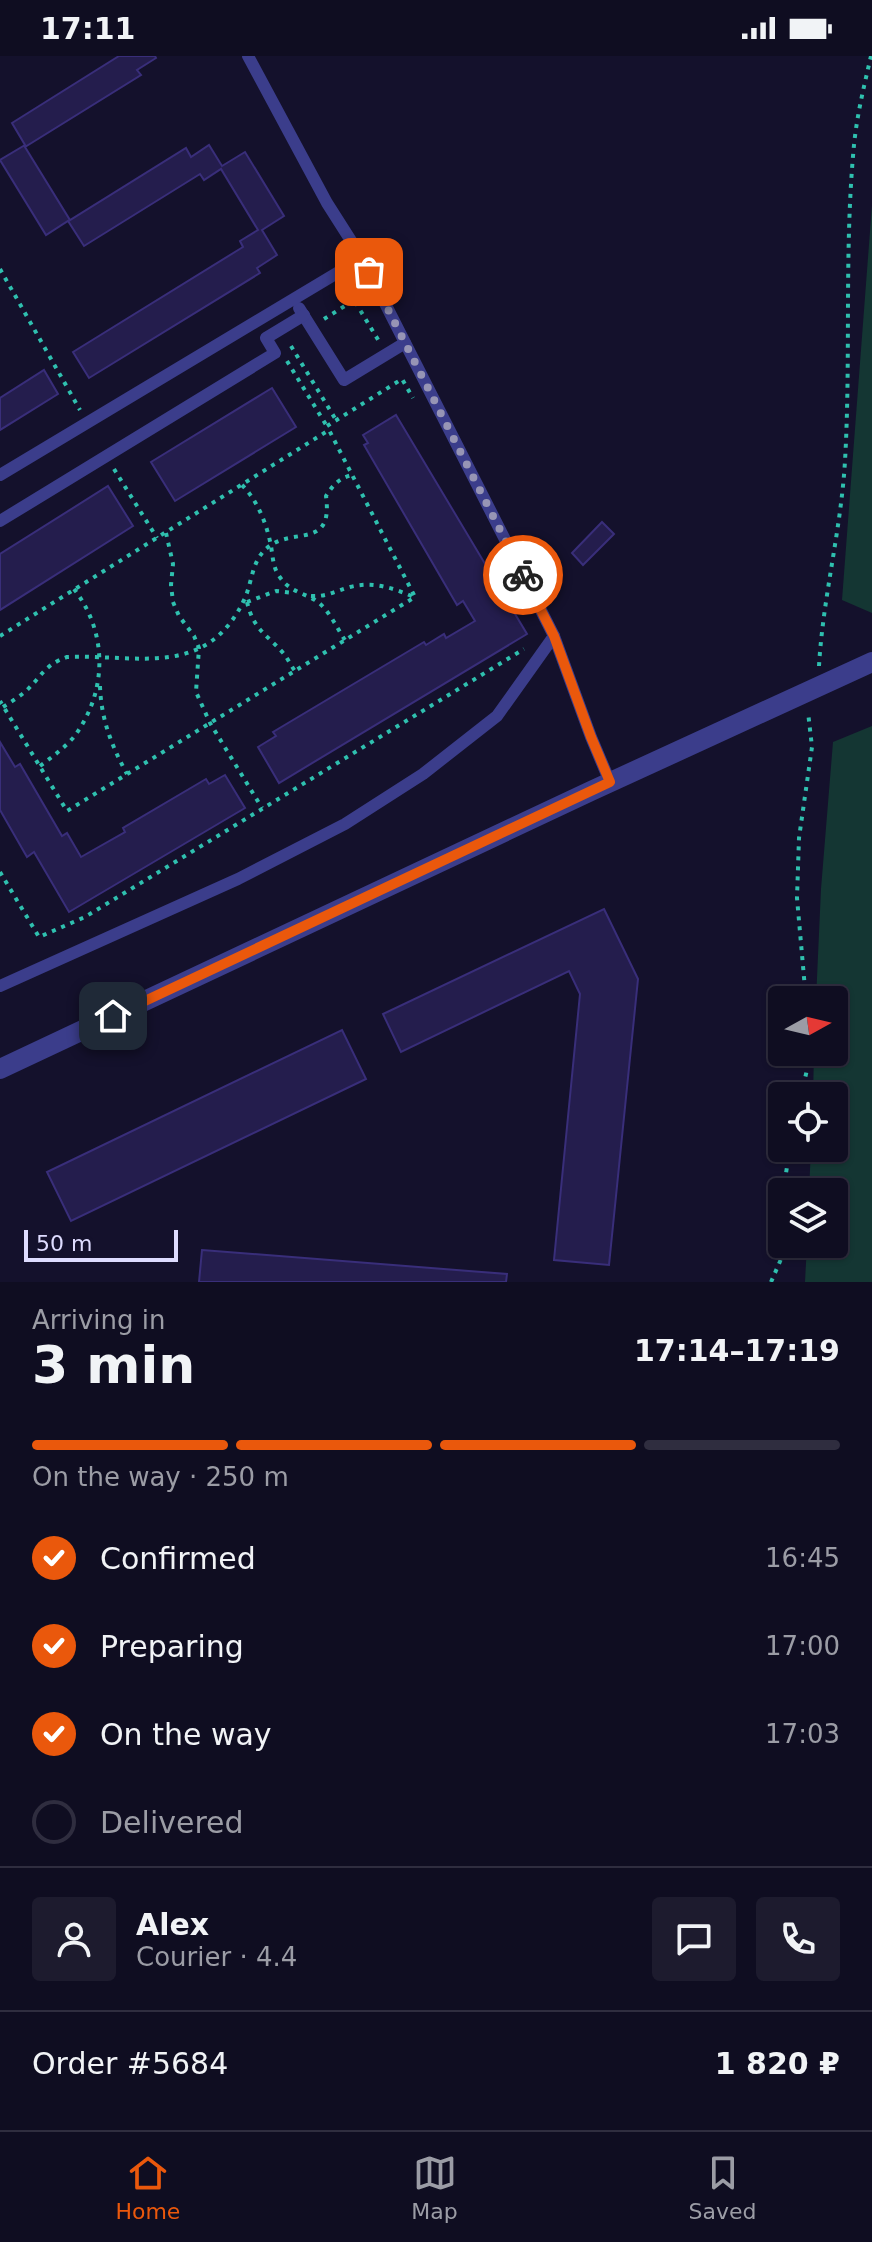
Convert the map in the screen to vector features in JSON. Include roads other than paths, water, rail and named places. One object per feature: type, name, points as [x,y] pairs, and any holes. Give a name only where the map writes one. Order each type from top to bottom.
[{"type":"street","points":[[0,1069],[872,662]]},
{"type":"lane","points":[[248,56],[327,203],[362,258],[554,636],[610,782]]},
{"type":"lane","points":[[0,475],[362,258]]},
{"type":"lane","points":[[294,298],[344,380],[405,343]]},
{"type":"lane","points":[[0,521],[275,353],[266,338],[304,315]]},
{"type":"lane","points":[[0,986],[238,879],[345,824],[423,774],[497,716],[554,636]]}]
